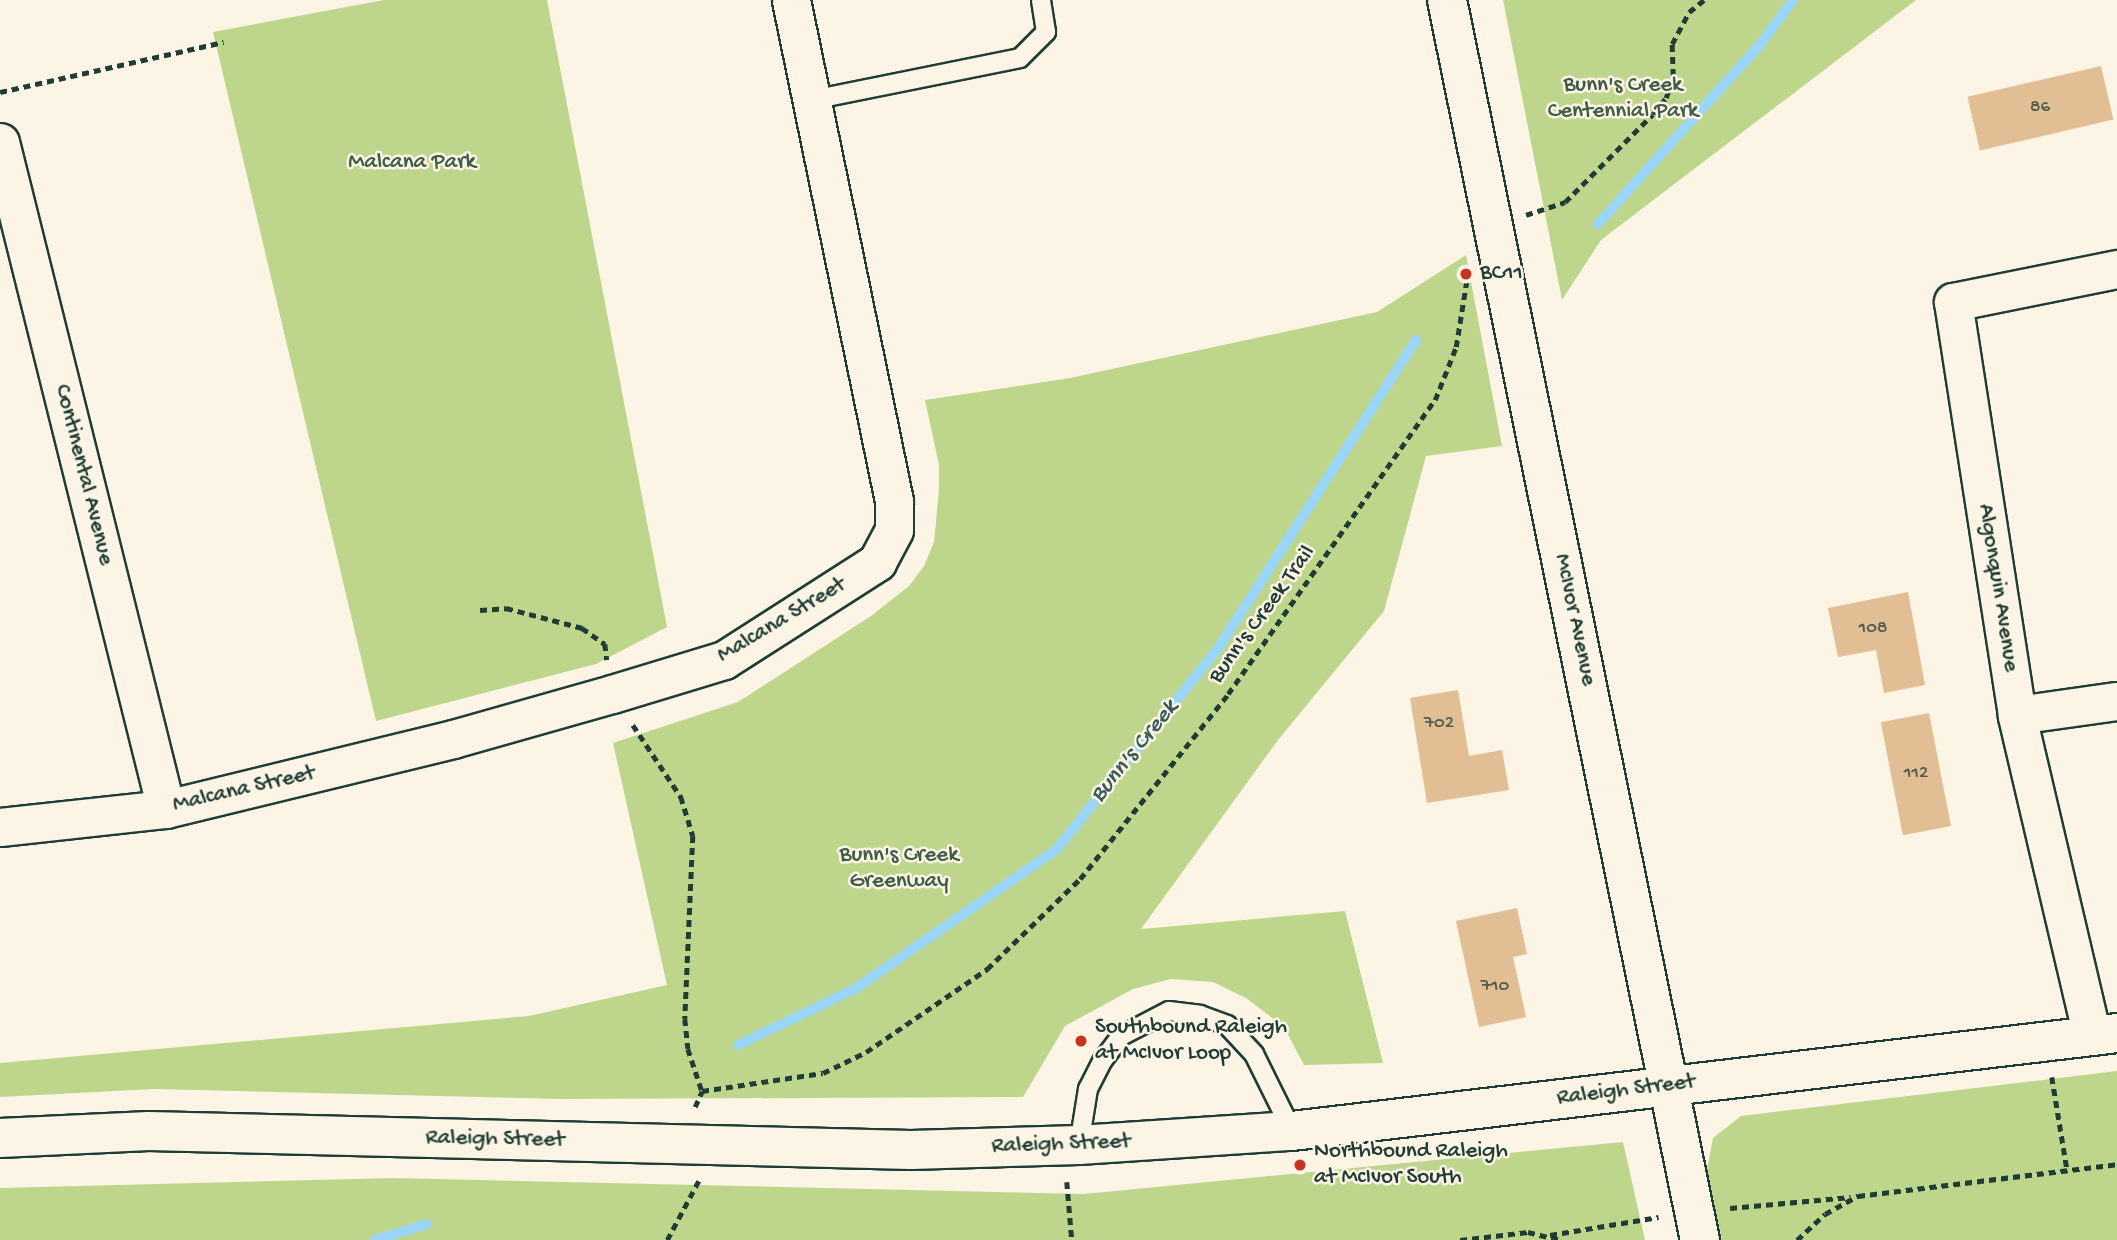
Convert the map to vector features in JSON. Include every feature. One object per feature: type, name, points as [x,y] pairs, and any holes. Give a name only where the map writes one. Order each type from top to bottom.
[{"type":"street","name":"Malcana Street","points":[[0,827],[166,809],[453,739],[612,694],[724,660],[877,562],[891,538],[894,501],[791,0]]},
{"type":"street","name":"McIvor Avenue","points":[[1447,0],[1700,1240]]},
{"type":"street","name":"Continental Avenue","points":[[0,142],[166,809]]},
{"type":"street","name":"Algonquin Avenue","points":[[2105,1034],[2017,715],[1953,302],[2117,269]]},
{"type":"street","points":[[2017,715],[2117,701]]},
{"type":"street","name":"Raleigh Street","points":[[0,1138],[149,1131],[911,1150],[1072,1146],[1292,1131],[2105,1034]]},
{"type":"lane","points":[[812,100],[1020,58],[1046,32],[1041,0]]},
{"type":"lane","points":[[1072,1146],[1088,1089],[1103,1060],[1121,1036],[1169,1011],[1200,1015],[1227,1026],[1254,1054],[1292,1131]]},
{"type":"path","name":"Bunn's Creek Trail","points":[[702,1091],[823,1073],[866,1052],[987,969],[1080,879],[1228,694],[1436,400],[1456,346],[1463,284],[1513,218],[1565,202],[1653,114],[1666,98],[1673,76],[1672,44],[1689,12],[1704,0]]},
{"type":"path","points":[[0,92],[223,42]]},
{"type":"path","points":[[480,610],[506,608],[582,628],[605,644],[612,694],[681,797],[693,836],[685,1019],[688,1049],[702,1091],[694,1110]]},
{"type":"path","points":[[2046,1041],[2067,1170]]},
{"type":"path","points":[[1072,1146],[1072,1240]]},
{"type":"path","points":[[1797,1240],[1825,1214],[1858,1196],[2117,1164]]},
{"type":"path","points":[[1460,1240],[1528,1232],[1561,1240]]},
{"type":"green space","name":"Malcana Park","points":[[384,0],[547,0],[667,627],[596,664],[376,721],[213,32]]},
{"type":"green space","name":"Bunn's Creek Centennial Park","points":[[1503,0],[1916,0],[1601,240],[1562,300]]},
{"type":"green space","name":"Bunn's Creek Greenway","points":[[1466,255],[1502,446],[1426,456],[1384,611],[1278,740],[1141,929],[1345,911],[1383,1063],[1304,1065],[1284,1027],[1246,998],[1213,982],[1171,979],[1133,989],[1065,1026],[1023,1097],[562,1099],[154,1089],[0,1097],[0,1063],[529,1016],[667,985],[613,743],[738,702],[871,616],[909,586],[924,566],[934,542],[939,490],[939,465],[925,400],[1070,378],[1377,312]]},
{"type":"green space","points":[[2117,1071],[2117,1240],[1722,1240],[1707,1169],[1713,1138],[1741,1116]]},
{"type":"green space","points":[[1623,1142],[1645,1240],[0,1240],[0,1188],[393,1178],[1084,1194]]},
{"type":"building","points":[[2101,66],[2113,120],[1980,150],[1968,97]]},
{"type":"building","points":[[1908,592],[1925,685],[1884,693],[1876,650],[1838,657],[1828,608]]},
{"type":"building","points":[[1458,690],[1469,756],[1502,750],[1509,790],[1427,803],[1410,698]]},
{"type":"building","points":[[1929,713],[1951,826],[1903,835],[1881,722]]},
{"type":"building","points":[[1517,908],[1527,954],[1513,957],[1526,1017],[1479,1027],[1456,921]]},
{"type":"waterway","name":"Bunn's Creek","points":[[1598,224],[1759,46],[1793,0]]},
{"type":"waterway","name":"Bunn's Creek","points":[[738,1045],[855,989],[1056,850],[1219,647],[1416,340]]},
{"type":"waterway","name":"Bunn's Creek","points":[[375,1240],[427,1224]]},
{"type":"place","name":"BC11","points":[[1466,274]]},
{"type":"place","name":"Southbound Raleigh at McIvor Loop","points":[[1081,1041]]},
{"type":"place","name":"Northbound Raleigh at McIvor South","points":[[1300,1165]]}]
